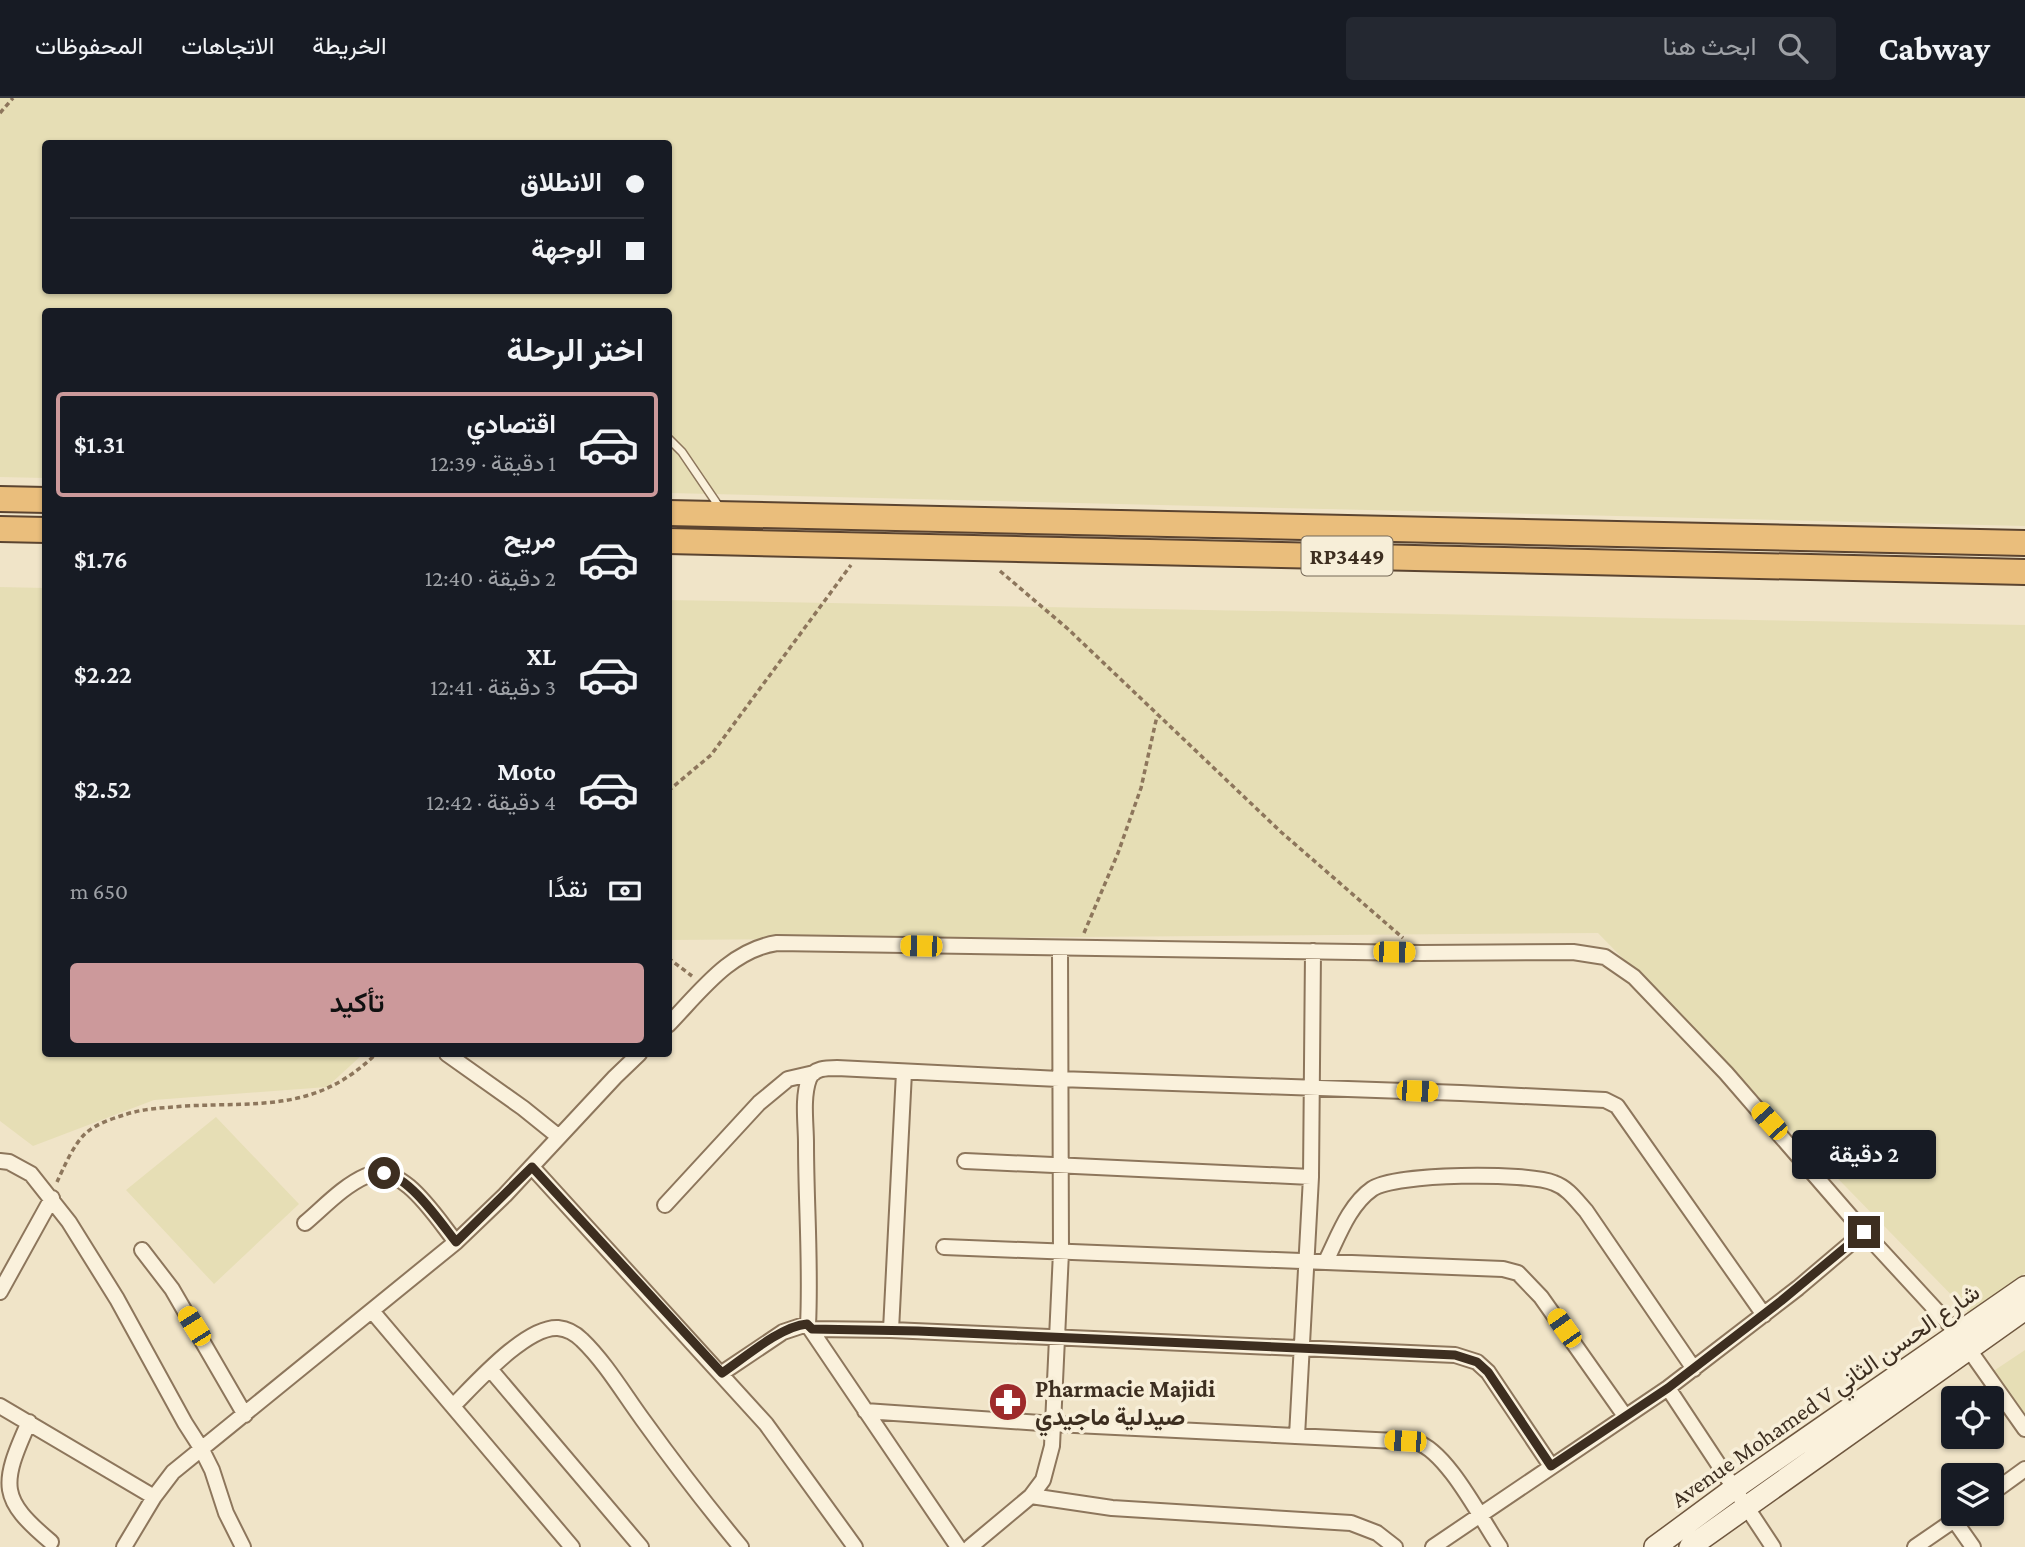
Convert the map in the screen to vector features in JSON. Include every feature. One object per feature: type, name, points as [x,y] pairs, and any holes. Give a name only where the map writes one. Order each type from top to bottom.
[{"type":"highway","points":[[0,499],[42,500]]},
{"type":"highway","name":"RP3449","points":[[672,513],[2025,543]]},
{"type":"highway","points":[[0,529],[42,530]]},
{"type":"highway","name":"RP3449","points":[[672,541],[2025,572]]},
{"type":"main road","name":"Avenue Mohamed V شارع الحسن الثاني","points":[[1655,1547],[1741,1497],[1963,1341],[2025,1287]]},
{"type":"main road","name":"Avenue Mohamed V شارع الحسن الثاني","points":[[1963,1341],[2025,1309]]},
{"type":"main road","name":"Avenue Mohamed V شارع الحسن الثاني","points":[[1690,1547],[1741,1497]]},
{"type":"street","points":[[672,1021],[733,960],[760,945],[777,943],[1590,953],[1605,957],[1634,977],[1726,1073],[1963,1341],[2025,1429]]},
{"type":"street","points":[[970,1547],[1031,1496],[1043,1479],[1055,1424],[1061,1252],[1060,948]]},
{"type":"street","points":[[1297,1436],[1311,1177],[1313,951]]},
{"type":"street","points":[[451,1057],[559,1137]]},
{"type":"street","points":[[124,1547],[154,1497],[173,1472],[456,1242],[532,1167],[636,1057]]},
{"type":"street","points":[[958,1547],[810,1327],[806,1101],[810,1077],[818,1070],[868,1068],[1059,1079],[1557,1097],[1611,1102],[1764,1315]]},
{"type":"street","points":[[891,1330],[904,1072]]},
{"type":"street","points":[[666,1205],[759,1102],[788,1079],[814,1073]]},
{"type":"street","points":[[0,1161],[9,1162],[25,1170],[52,1198],[117,1299],[201,1448],[212,1470],[226,1513],[243,1547]]},
{"type":"street","points":[[965,1161],[1311,1177]]},
{"type":"street","points":[[532,1167],[766,1423],[855,1547]]},
{"type":"street","points":[[305,1223],[349,1186],[365,1177],[384,1173],[406,1183],[456,1242]]},
{"type":"street","points":[[1326,1261],[1352,1212],[1364,1196],[1382,1184],[1416,1179],[1484,1177],[1553,1182],[1565,1188],[1586,1211],[1694,1369]]},
{"type":"street","points":[[0,1292],[52,1198]]},
{"type":"street","points":[[1433,1547],[1694,1369],[1864,1232]]},
{"type":"street","points":[[944,1247],[1489,1268],[1518,1273],[1541,1297],[1625,1416]]},
{"type":"street","points":[[142,1250],[172,1289],[245,1415]]},
{"type":"street","points":[[372,1311],[572,1547]]},
{"type":"street","points":[[722,1373],[783,1332],[802,1324],[810,1327],[1442,1354],[1467,1357],[1477,1362],[1498,1385],[1551,1466]]},
{"type":"street","points":[[453,1406],[490,1369],[539,1332],[558,1328],[574,1333],[602,1364],[667,1454],[741,1547]]},
{"type":"street","points":[[490,1369],[641,1547]]},
{"type":"street","points":[[1668,1388],[1773,1547]]},
{"type":"street","points":[[0,1406],[154,1497]]},
{"type":"street","points":[[865,1411],[1423,1444],[1443,1462],[1500,1547]]},
{"type":"street","points":[[29,1422],[4,1480],[4,1496],[9,1508],[22,1522],[51,1542]]},
{"type":"street","points":[[2004,1484],[2025,1469]]},
{"type":"street","points":[[1031,1496],[1112,1508],[1351,1522],[1377,1533],[1395,1547]]},
{"type":"street","points":[[1915,1547],[1945,1526]]},
{"type":"street","points":[[1962,1526],[1973,1547]]},
{"type":"street","points":[[133,1530],[141,1547]]},
{"type":"lane","points":[[672,442],[682,452],[725,514]]},
{"type":"path","points":[[0,113],[13,98]]},
{"type":"path","points":[[672,788],[711,755],[855,561]]},
{"type":"path","points":[[1000,570],[1068,629],[1281,832],[1421,953]]},
{"type":"path","points":[[1078,948],[1118,853],[1141,788],[1157,716]]},
{"type":"path","points":[[672,961],[703,989]]},
{"type":"path","points":[[52,1198],[61,1173],[87,1132],[114,1118],[158,1107],[264,1104],[299,1098],[336,1085],[358,1071],[373,1057]]},
{"type":"shaded area","points":[[0,98],[2025,98],[2025,526],[672,493],[672,308],[42,308],[42,478],[0,477]]},
{"type":"shaded area","points":[[0,587],[42,588],[42,1057],[360,1057],[327,1087],[154,1100],[33,1146],[0,1121]]},
{"type":"shaded area","points":[[672,600],[2025,625],[2025,1273],[1969,1313],[1598,933],[672,940]]},
{"type":"shaded area","points":[[216,1117],[299,1204],[214,1284],[126,1190]]},
{"type":"shaded area","points":[[2025,1350],[2025,1419],[2004,1386],[1992,1372]]},
{"type":"place","name":"Pharmacie Majidi صيدلية ماجيدي","points":[[1008,1402]]},
{"type":"route","points":[[384,1173],[406,1183],[456,1242],[532,1167],[722,1373],[783,1332],[802,1324],[807,1324],[812,1329],[855,1328],[1455,1355],[1477,1362],[1488,1372],[1551,1466],[1668,1388],[1781,1301],[1864,1232]]}]
